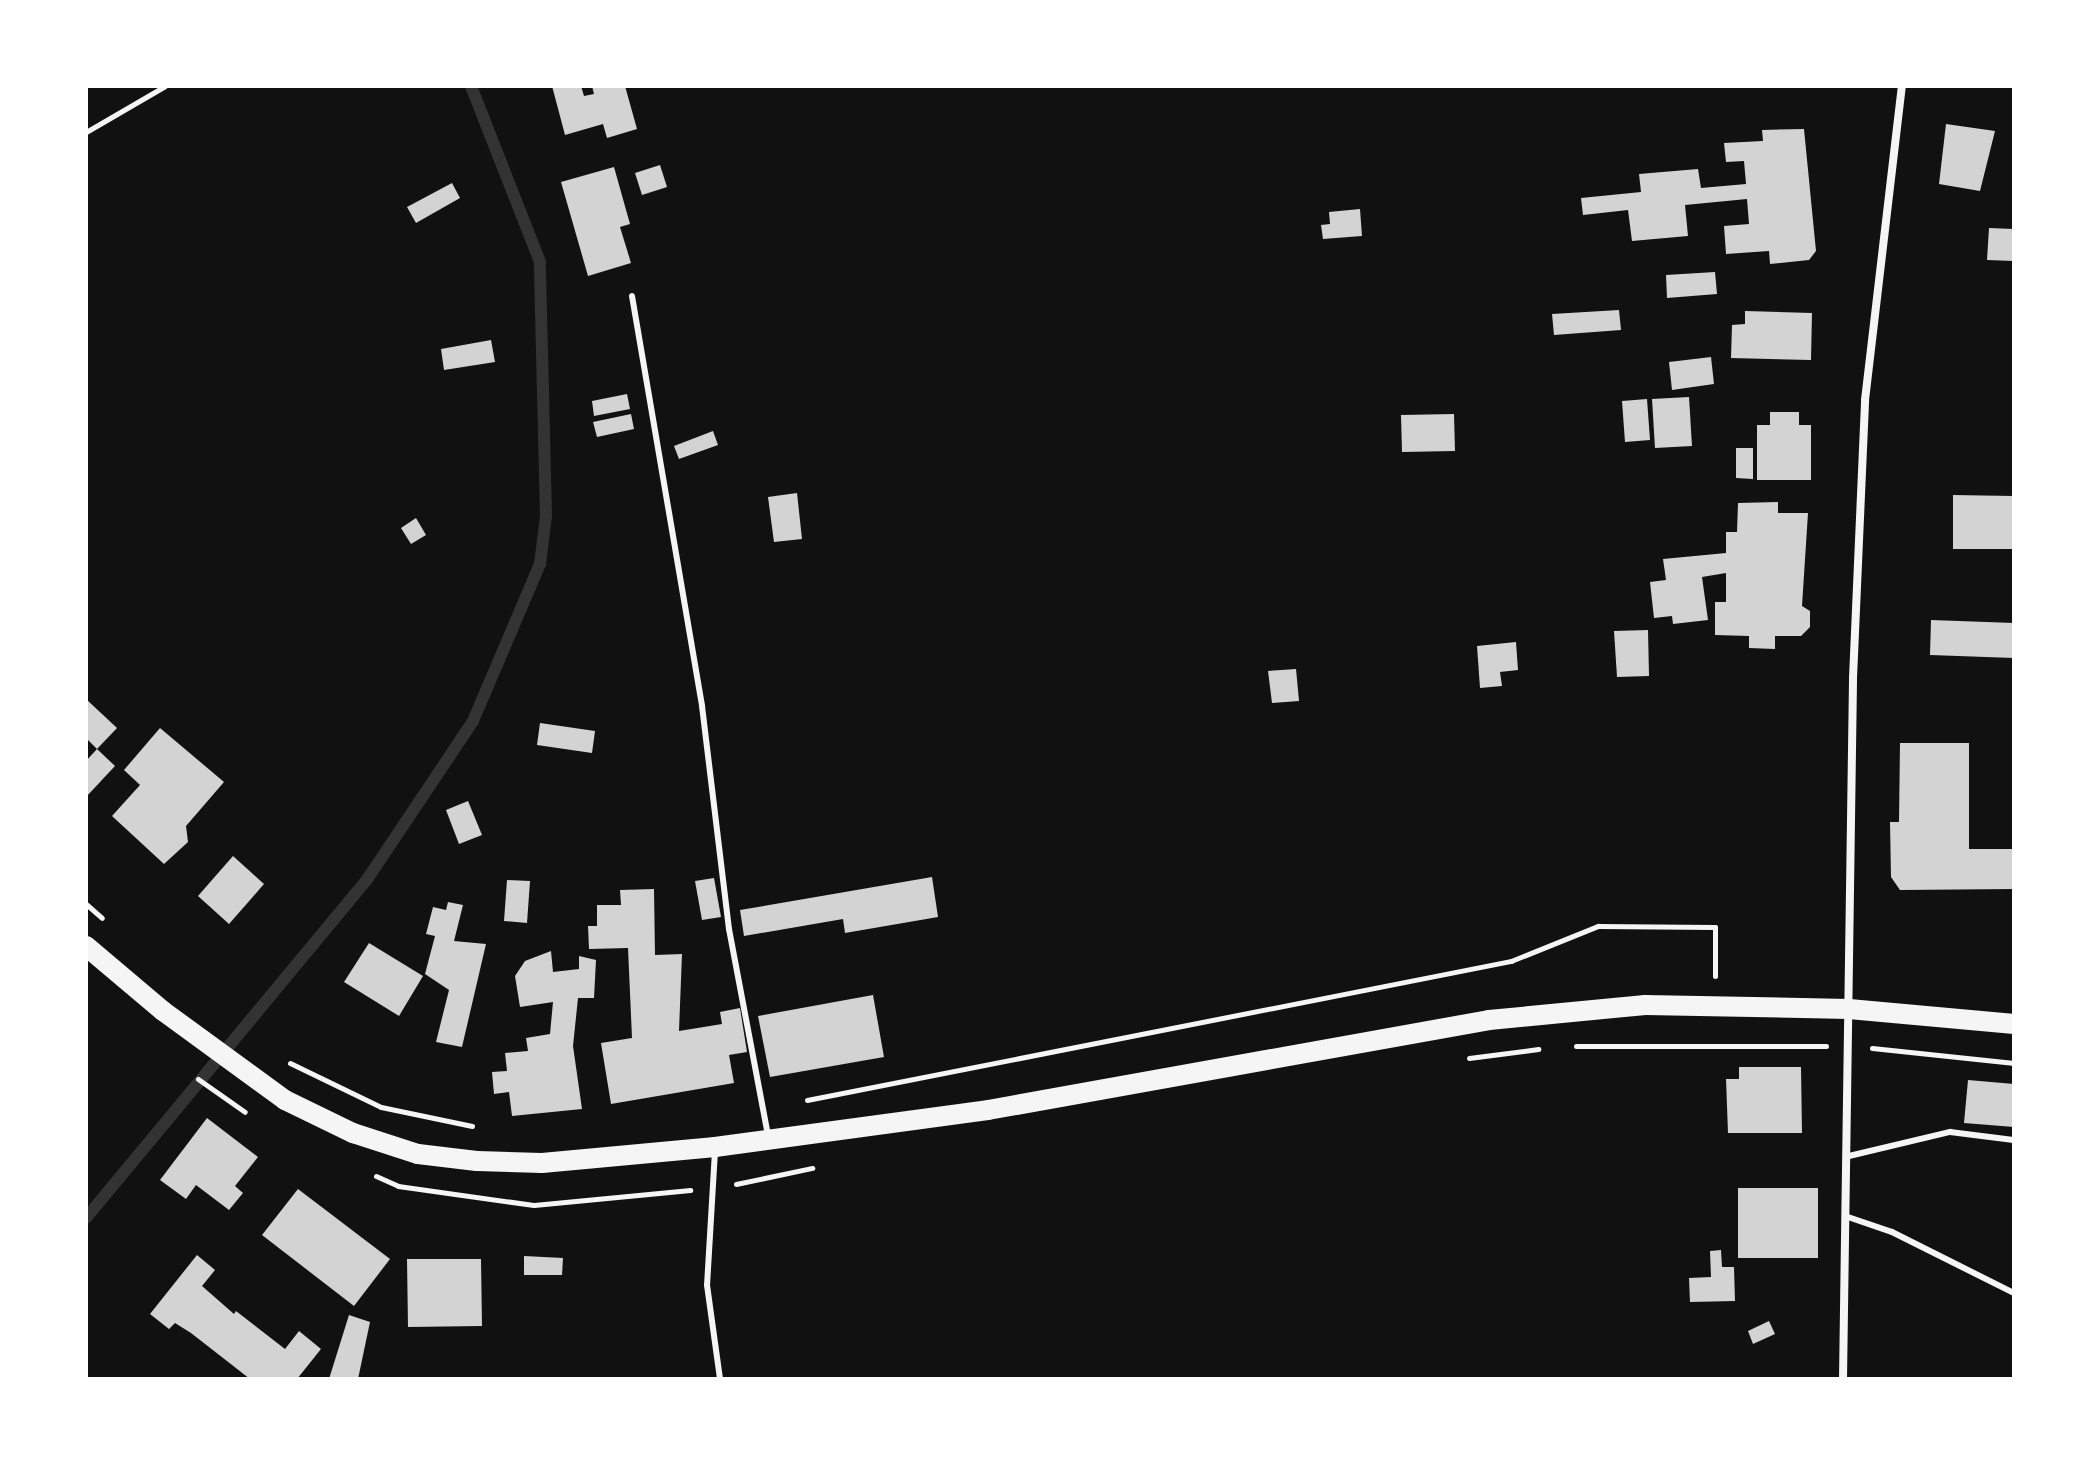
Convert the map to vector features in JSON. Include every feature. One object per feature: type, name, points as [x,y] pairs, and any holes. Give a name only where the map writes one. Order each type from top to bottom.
[{"type":"main road","points":[[86,946],[163,1011],[252,1077],[353,1133],[418,1154],[542,1163],[715,1147],[988,1110],[1489,1020],[1645,1005],[1849,1009],[2014,1024]]},
{"type":"street","points":[[1843,1379],[1851,1046],[1853,678],[1865,400],[1902,86]]},
{"type":"lane","points":[[632,296],[702,706],[729,929],[768,1138]]},
{"type":"lane","points":[[1849,1156],[1950,1132],[2014,1140]]},
{"type":"lane","points":[[715,1147],[707,1285],[720,1379]]},
{"type":"lane","points":[[1848,1217],[1892,1232],[2014,1293]]},
{"type":"path","points":[[86,132],[165,86]]},
{"type":"path","points":[[763,1110],[1511,961],[1598,926],[1715,927],[1714,1045]]},
{"type":"path","points":[[1568,1046],[1851,1046],[2014,1063]]},
{"type":"path","points":[[287,1061],[381,1107],[486,1129]]},
{"type":"building","points":[[552,86],[581,86],[584,96],[594,94],[592,86],[625,86],[637,129],[607,138],[603,124],[565,135]]},
{"type":"building","points":[[1946,124],[1995,131],[1980,191],[1939,184]]},
{"type":"building","points":[[1804,129],[1816,251],[1809,260],[1770,264],[1769,251],[1726,254],[1724,226],[1749,224],[1747,199],[1685,205],[1688,236],[1632,241],[1628,210],[1583,215],[1581,198],[1641,192],[1639,174],[1698,169],[1701,188],[1746,184],[1744,161],[1726,162],[1724,143],[1763,141],[1762,130]]},
{"type":"building","points":[[660,165],[667,187],[642,195],[635,173]]},
{"type":"building","points":[[614,167],[630,224],[620,227],[631,263],[588,276],[561,182]]},
{"type":"building","points":[[452,183],[460,198],[416,223],[407,207]]},
{"type":"building","points":[[1360,209],[1362,236],[1323,239],[1321,225],[1330,224],[1329,212]]},
{"type":"building","points":[[1989,228],[2014,229],[2014,261],[1987,260]]},
{"type":"building","points":[[1715,272],[1717,294],[1667,298],[1666,275]]},
{"type":"building","points":[[1619,310],[1621,330],[1554,335],[1552,314]]},
{"type":"building","points":[[1745,311],[1812,313],[1811,360],[1731,358],[1732,325],[1745,324]]},
{"type":"building","points":[[491,340],[495,362],[444,370],[441,349]]},
{"type":"building","points":[[1711,357],[1714,384],[1672,390],[1669,362]]},
{"type":"building","points":[[627,394],[630,409],[594,416],[592,401]]},
{"type":"building","points":[[1689,397],[1692,446],[1655,448],[1652,399]]},
{"type":"building","points":[[1647,399],[1650,440],[1625,442],[1622,401]]},
{"type":"building","points":[[1770,412],[1799,412],[1799,425],[1811,425],[1811,480],[1757,480],[1757,425],[1770,425]]},
{"type":"building","points":[[631,414],[634,429],[597,437],[593,422]]},
{"type":"building","points":[[1454,414],[1455,451],[1402,452],[1401,415]]},
{"type":"building","points":[[713,431],[718,445],[679,459],[674,446]]},
{"type":"building","points":[[1736,448],[1753,448],[1753,479],[1736,478]]},
{"type":"building","points":[[797,493],[802,539],[774,542],[768,497]]},
{"type":"building","points":[[1953,495],[2014,496],[2014,549],[1953,549]]},
{"type":"building","points":[[1778,502],[1778,513],[1808,513],[1802,606],[1810,611],[1810,627],[1801,636],[1775,636],[1775,649],[1749,648],[1749,636],[1715,635],[1715,602],[1726,602],[1726,573],[1702,577],[1708,620],[1673,624],[1672,616],[1654,618],[1650,582],[1666,580],[1663,559],[1726,553],[1726,532],[1737,532],[1738,503]]},
{"type":"building","points":[[416,518],[426,535],[411,544],[401,528]]},
{"type":"building","points":[[1931,620],[2014,623],[2014,658],[1930,655]]},
{"type":"building","points":[[1648,630],[1649,676],[1617,677],[1614,631]]},
{"type":"building","points":[[1516,642],[1518,670],[1500,672],[1502,686],[1480,688],[1477,646]]},
{"type":"building","points":[[1296,669],[1299,701],[1272,703],[1268,671]]},
{"type":"building","points":[[86,699],[117,728],[97,749],[86,738]]},
{"type":"building","points":[[540,723],[595,731],[592,753],[537,745]]},
{"type":"building","points":[[160,728],[224,782],[186,826],[188,842],[164,864],[112,816],[140,785],[124,770]]},
{"type":"building","points":[[1900,743],[1969,743],[1969,849],[2014,849],[2014,889],[1900,890],[1891,877],[1890,822],[1899,822]]},
{"type":"building","points":[[97,749],[115,766],[86,797],[86,761]]},
{"type":"building","points":[[468,801],[482,835],[459,844],[446,810]]},
{"type":"building","points":[[233,856],[264,884],[229,924],[198,896]]},
{"type":"building","points":[[932,877],[938,917],[845,933],[843,919],[744,936],[740,910]]},
{"type":"building","points":[[714,878],[721,917],[702,920],[695,881]]},
{"type":"building","points":[[507,880],[530,881],[527,923],[504,921]]},
{"type":"building","points":[[654,889],[655,955],[682,954],[679,1031],[722,1024],[720,1012],[740,1008],[747,1052],[729,1055],[734,1083],[611,1104],[601,1043],[632,1038],[628,948],[589,949],[588,926],[597,926],[597,905],[621,905],[620,890]]},
{"type":"building","points":[[448,902],[463,905],[454,941],[486,944],[462,1047],[436,1042],[449,990],[425,974],[435,936],[426,934],[433,907],[446,910]]},
{"type":"building","points":[[369,943],[423,976],[399,1016],[344,982]]},
{"type":"building","points":[[551,951],[553,972],[579,969],[579,956],[596,960],[594,998],[578,998],[573,1046],[582,1109],[512,1116],[509,1092],[494,1094],[492,1072],[507,1071],[505,1053],[528,1051],[526,1038],[550,1034],[553,1002],[520,1007],[515,976],[525,961]]},
{"type":"building","points":[[873,995],[884,1057],[770,1077],[758,1016]]},
{"type":"building","points":[[1739,1067],[1801,1067],[1802,1133],[1728,1133],[1726,1079],[1739,1079]]},
{"type":"building","points":[[1968,1080],[2014,1084],[2014,1127],[1964,1123]]},
{"type":"building","points":[[207,1118],[258,1157],[235,1186],[243,1193],[229,1210],[196,1185],[186,1199],[160,1180]]},
{"type":"building","points":[[1738,1188],[1818,1188],[1818,1258],[1738,1258]]},
{"type":"building","points":[[298,1189],[390,1259],[354,1306],[262,1235]]},
{"type":"building","points":[[1721,1250],[1722,1267],[1734,1267],[1735,1301],[1690,1302],[1689,1278],[1711,1277],[1710,1251]]},
{"type":"building","points":[[197,1255],[215,1270],[202,1286],[234,1314],[236,1311],[285,1349],[299,1331],[321,1349],[297,1379],[250,1379],[191,1333],[175,1323],[169,1329],[150,1314]]},
{"type":"building","points":[[524,1256],[563,1258],[562,1275],[524,1275]]},
{"type":"building","points":[[407,1259],[481,1259],[482,1326],[408,1327]]},
{"type":"building","points":[[349,1315],[370,1322],[358,1379],[329,1379]]},
{"type":"building","points":[[1769,1321],[1775,1334],[1753,1344],[1748,1331]]},
{"type":"waterway","points":[[86,1218],[366,881],[473,721],[540,564],[546,516],[540,262],[471,86]]}]
